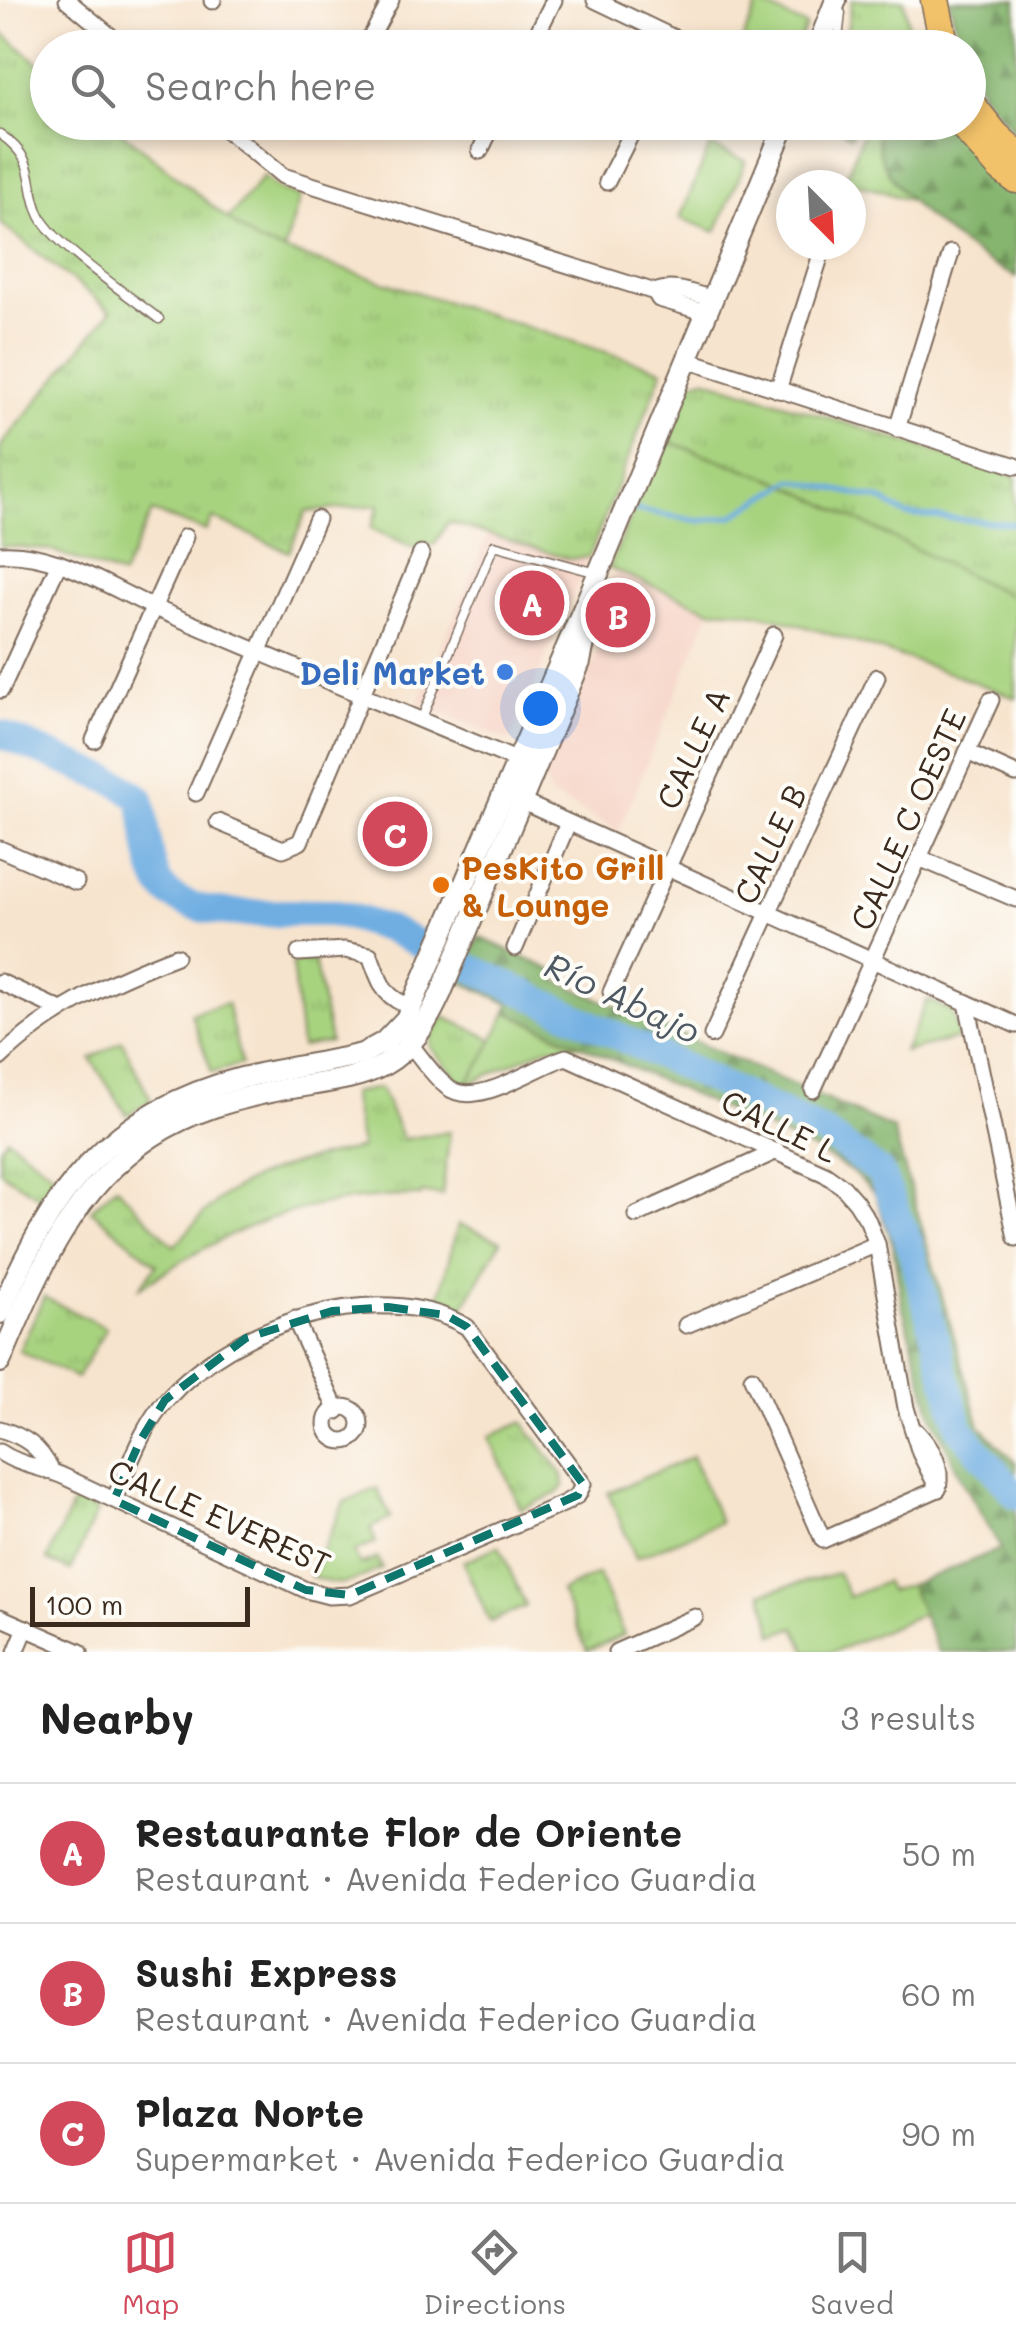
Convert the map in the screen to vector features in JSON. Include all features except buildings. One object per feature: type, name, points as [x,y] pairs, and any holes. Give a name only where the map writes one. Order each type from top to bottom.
[{"type":"highway","points":[[916,0],[921,30]]},
{"type":"highway","points":[[935,0],[941,30]]},
{"type":"highway","points":[[986,124],[1016,154]]},
{"type":"highway","points":[[976,140],[1000,168],[1016,179]]},
{"type":"street","points":[[67,0],[103,30]]},
{"type":"street","points":[[375,30],[391,0]]},
{"type":"street","points":[[539,30],[554,0]]},
{"type":"street","points":[[595,0],[650,30]]},
{"type":"street","points":[[824,30],[835,3]]},
{"type":"street","points":[[240,140],[283,176],[655,292],[659,299],[710,306]]},
{"type":"street","points":[[480,151],[485,140]]},
{"type":"street","points":[[607,182],[628,140]]},
{"type":"street","points":[[1,1358],[6,1318],[62,1227],[148,1128],[222,1103],[366,1073],[386,1064],[404,1037],[458,928],[526,764],[588,598],[779,140]]},
{"type":"street","points":[[897,428],[951,253]]},
{"type":"street","points":[[778,390],[819,260]]},
{"type":"street","points":[[687,360],[1016,466]]},
{"type":"street","points":[[196,793],[317,519]]},
{"type":"street","points":[[94,740],[185,537]]},
{"type":"street","points":[[0,554],[26,552],[59,563],[155,608],[526,764]]},
{"type":"street","points":[[218,822],[282,848],[300,842],[421,554]]},
{"type":"street","points":[[1,690],[59,563]]},
{"type":"street","name":"CALLE A","points":[[610,992],[774,636]]},
{"type":"street","name":"CALLE B","points":[[712,1035],[877,677]]},
{"type":"street","name":"CALLE C OESTE","points":[[814,1090],[991,700]]},
{"type":"street","points":[[967,752],[1016,774]]},
{"type":"street","points":[[512,798],[1016,1025]]},
{"type":"street","points":[[515,948],[568,823]]},
{"type":"street","points":[[0,849],[76,882]]},
{"type":"street","points":[[919,858],[1016,899]]},
{"type":"street","points":[[299,953],[344,950],[370,955],[383,990],[403,1004],[425,996]]},
{"type":"street","points":[[0,1058],[61,1010],[118,978],[176,956]]},
{"type":"street","points":[[0,982],[61,1010]]},
{"type":"street","points":[[404,1037],[428,1022],[425,996]]},
{"type":"street","points":[[968,1004],[1016,1238]]},
{"type":"street","name":"CALLE L","points":[[404,1037],[437,1077],[459,1094],[472,1096],[490,1090],[566,1057],[777,1151],[842,1186],[868,1221],[876,1244],[912,1427],[938,1490],[824,1540],[752,1378]]},
{"type":"street","points":[[732,1171],[742,1152],[735,1132]]},
{"type":"street","points":[[636,1215],[777,1151]]},
{"type":"street","points":[[686,1326],[876,1244]]},
{"type":"street","name":"CALLE EVEREST","points":[[0,1452],[51,1470],[306,1590],[329,1596],[350,1595],[578,1495],[582,1484],[467,1328],[456,1321],[431,1312],[388,1306],[296,1319]]},
{"type":"street","points":[[114,1500],[140,1441],[164,1400],[205,1364],[246,1338],[296,1319],[338,1411]]},
{"type":"street","name":"CALLE EVEREST","points":[[0,1429],[22,1436],[42,1452],[51,1470]]},
{"type":"street","points":[[0,1617],[80,1652]]},
{"type":"street","points":[[616,1652],[694,1617]]},
{"type":"street","points":[[16,1652],[26,1628]]},
{"type":"lane","points":[[835,3],[841,13],[840,30]]},
{"type":"lane","points":[[0,134],[15,144],[30,168],[40,216],[56,236],[160,319]]},
{"type":"lane","points":[[421,720],[494,546],[598,574]]},
{"type":"highlighted area","points":[[388,1307],[446,1315],[467,1327],[583,1484],[578,1495],[350,1595],[306,1590],[114,1500],[140,1441],[165,1400],[246,1338],[332,1311]]},
{"type":"shaded area","points":[[488,534],[569,559],[589,557],[510,741],[418,704]]},
{"type":"shaded area","points":[[616,571],[711,610],[619,831],[551,795],[544,779],[600,645],[596,618]]},
{"type":"green space","points":[[852,0],[904,0],[909,30],[847,30]]},
{"type":"green space","points":[[949,0],[1016,0],[1016,133],[986,97],[986,30],[957,30]]},
{"type":"green space","points":[[759,3],[806,26],[804,30],[747,30]]},
{"type":"green space","points":[[0,31],[30,56],[30,140],[132,140],[228,219],[263,177],[257,242],[663,370],[589,557],[569,559],[448,522],[435,544],[411,547],[371,528],[379,505],[306,512],[289,552],[213,518],[206,531],[152,512],[122,576],[51,550],[0,546],[0,447],[111,311],[0,223]]},
{"type":"green space","points":[[860,140],[880,140],[888,166],[915,202],[866,187],[866,170],[849,170]]},
{"type":"green space","points":[[879,140],[966,140],[1016,190],[1016,277],[958,242],[918,208],[888,172]]},
{"type":"green space","points":[[710,146],[746,161],[716,232],[680,218]]},
{"type":"green space","points":[[263,177],[280,190],[300,197],[284,251],[257,242],[228,219]]},
{"type":"green space","points":[[704,378],[1016,477],[1016,599],[778,481],[674,444],[670,429],[674,412],[693,382]]},
{"type":"green space","points":[[664,440],[778,481],[1016,599],[1016,698],[787,621],[757,613],[711,610],[609,568]]},
{"type":"green space","points":[[479,937],[558,973],[556,980],[893,1129],[980,1426],[1016,1463],[1016,1652],[938,1652],[910,1585],[1001,1549],[961,1478],[932,1415],[902,1305],[893,1245],[875,1194],[852,1172],[817,1151],[507,1012],[510,1004],[460,981]]},
{"type":"green space","points":[[314,959],[330,1042],[301,1047],[292,963]]},
{"type":"green space","points":[[927,1000],[952,1011],[959,1038],[904,1052]]},
{"type":"green space","points":[[227,1003],[241,1064],[212,1073],[191,1013]]},
{"type":"green space","points":[[507,1012],[579,1045],[546,1048],[464,1086],[482,1062]]},
{"type":"green space","points":[[444,1017],[493,1039],[464,1086],[430,1047],[431,1036]]},
{"type":"green space","points":[[122,1041],[151,1100],[127,1115],[91,1059]]},
{"type":"green space","points":[[380,1088],[403,1139],[450,1132],[442,1195],[422,1193],[341,1201],[272,1218],[206,1247],[138,1289],[157,1265],[91,1210],[116,1186],[174,1246],[213,1205],[246,1183],[283,1168],[361,1148],[351,1093]]},
{"type":"green space","points":[[7,1138],[59,1178],[42,1199],[0,1171],[0,1147]]},
{"type":"green space","points":[[458,1224],[501,1241],[463,1308],[439,1298]]},
{"type":"green space","points":[[44,1297],[106,1328],[77,1378],[19,1351]]},
{"type":"green space","points":[[523,1422],[563,1475],[564,1486],[558,1493],[521,1509],[489,1437]]},
{"type":"green space","points":[[692,1457],[720,1522],[636,1558],[608,1493]]},
{"type":"green space","points":[[377,1488],[391,1518],[370,1528],[376,1542],[354,1552],[360,1565],[377,1558],[382,1568],[340,1583],[311,1576],[344,1502]]},
{"type":"green space","points":[[74,1501],[97,1511],[71,1571],[47,1560]]},
{"type":"green space","points":[[499,1546],[526,1606],[490,1622],[463,1562]]},
{"type":"green space","points":[[838,1573],[849,1597],[885,1582],[889,1591],[910,1585],[922,1614],[833,1652],[807,1652],[795,1627],[774,1635],[762,1593]]},
{"type":"green space","points":[[598,1574],[624,1635],[587,1651],[561,1591]]},
{"type":"waterway","points":[[636,510],[700,521],[733,516],[793,480],[882,500],[906,515],[1016,524]]},
{"type":"waterway","name":"Río Abajo","points":[[0,734],[120,784],[141,799],[150,855],[159,882],[172,896],[190,905],[237,913],[336,914],[388,929],[823,1132],[880,1172],[909,1242],[960,1429],[1016,1495]]},
{"type":"place","name":"Restaurante Flor de Oriente","points":[[532,603]]},
{"type":"place","name":"Sushi Express","points":[[618,615]]},
{"type":"place","name":"Deli Market","points":[[505,672]]},
{"type":"place","name":"Plaza Norte","points":[[395,834]]},
{"type":"place","name":"PesKito Grill & Lounge","points":[[441,885]]}]
